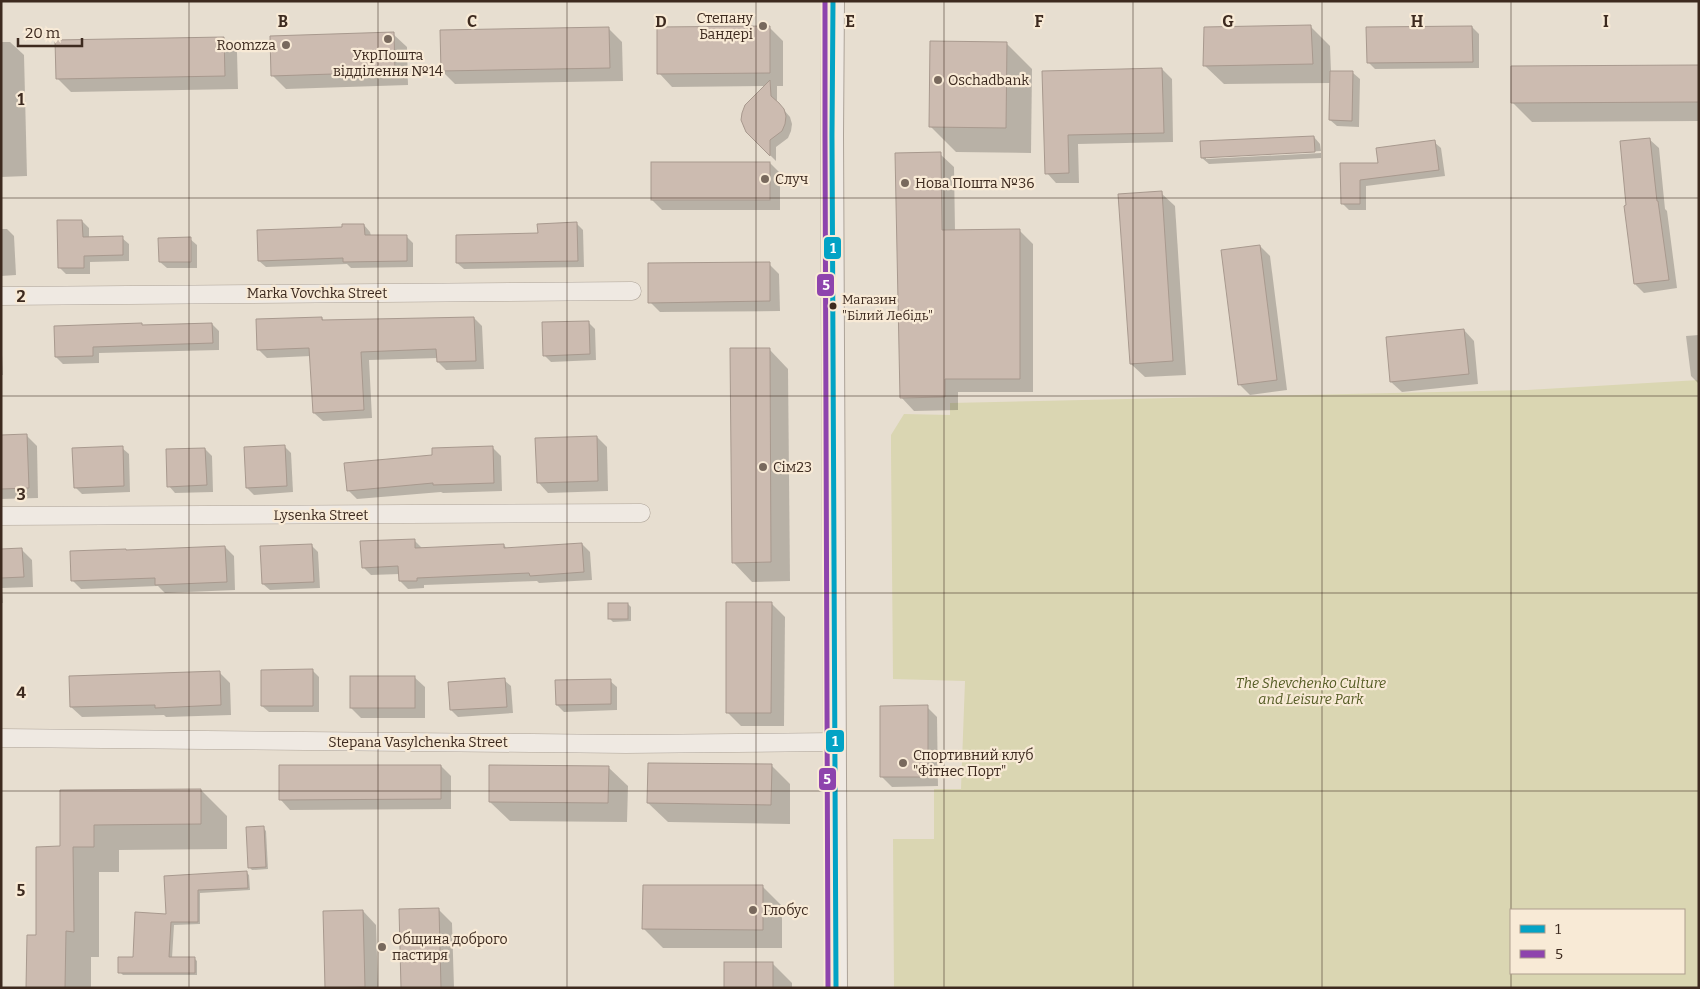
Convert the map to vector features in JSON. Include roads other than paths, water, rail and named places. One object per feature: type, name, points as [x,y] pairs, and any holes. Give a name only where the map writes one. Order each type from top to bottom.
[{"type":"street","points":[[833,1],[836,988]]},
{"type":"street","name":"Marka Vovchka Street","points":[[1,296],[632,291]]},
{"type":"street","name":"Lysenka Street","points":[[1,516],[641,513]]},
{"type":"street","name":"Stepana Vasylchenka Street","points":[[1,738],[626,744],[835,742]]},
{"type":"place","name":"Степану Бандері","points":[[763,26]]},
{"type":"place","name":"УкрПошта відділення №14","points":[[388,39]]},
{"type":"place","name":"Roomzza","points":[[286,45]]},
{"type":"place","name":"Oschadbank","points":[[938,80]]},
{"type":"place","name":"Случ","points":[[765,179]]},
{"type":"place","name":"Нова Пошта №36","points":[[905,183]]},
{"type":"place","name":"Магазин \"Білий Лебідь\"","points":[[833,306]]},
{"type":"place","name":"Сім23","points":[[763,467]]},
{"type":"place","name":"Спортивний клуб \"Фітнес Порт\"","points":[[903,763]]},
{"type":"place","name":"Глобус","points":[[753,910]]},
{"type":"place","name":"Община доброго пастиря","points":[[382,947]]},
{"type":"park label","name":"The Shevchenko Culture and Leisure Park","points":[[1311,692]]}]
